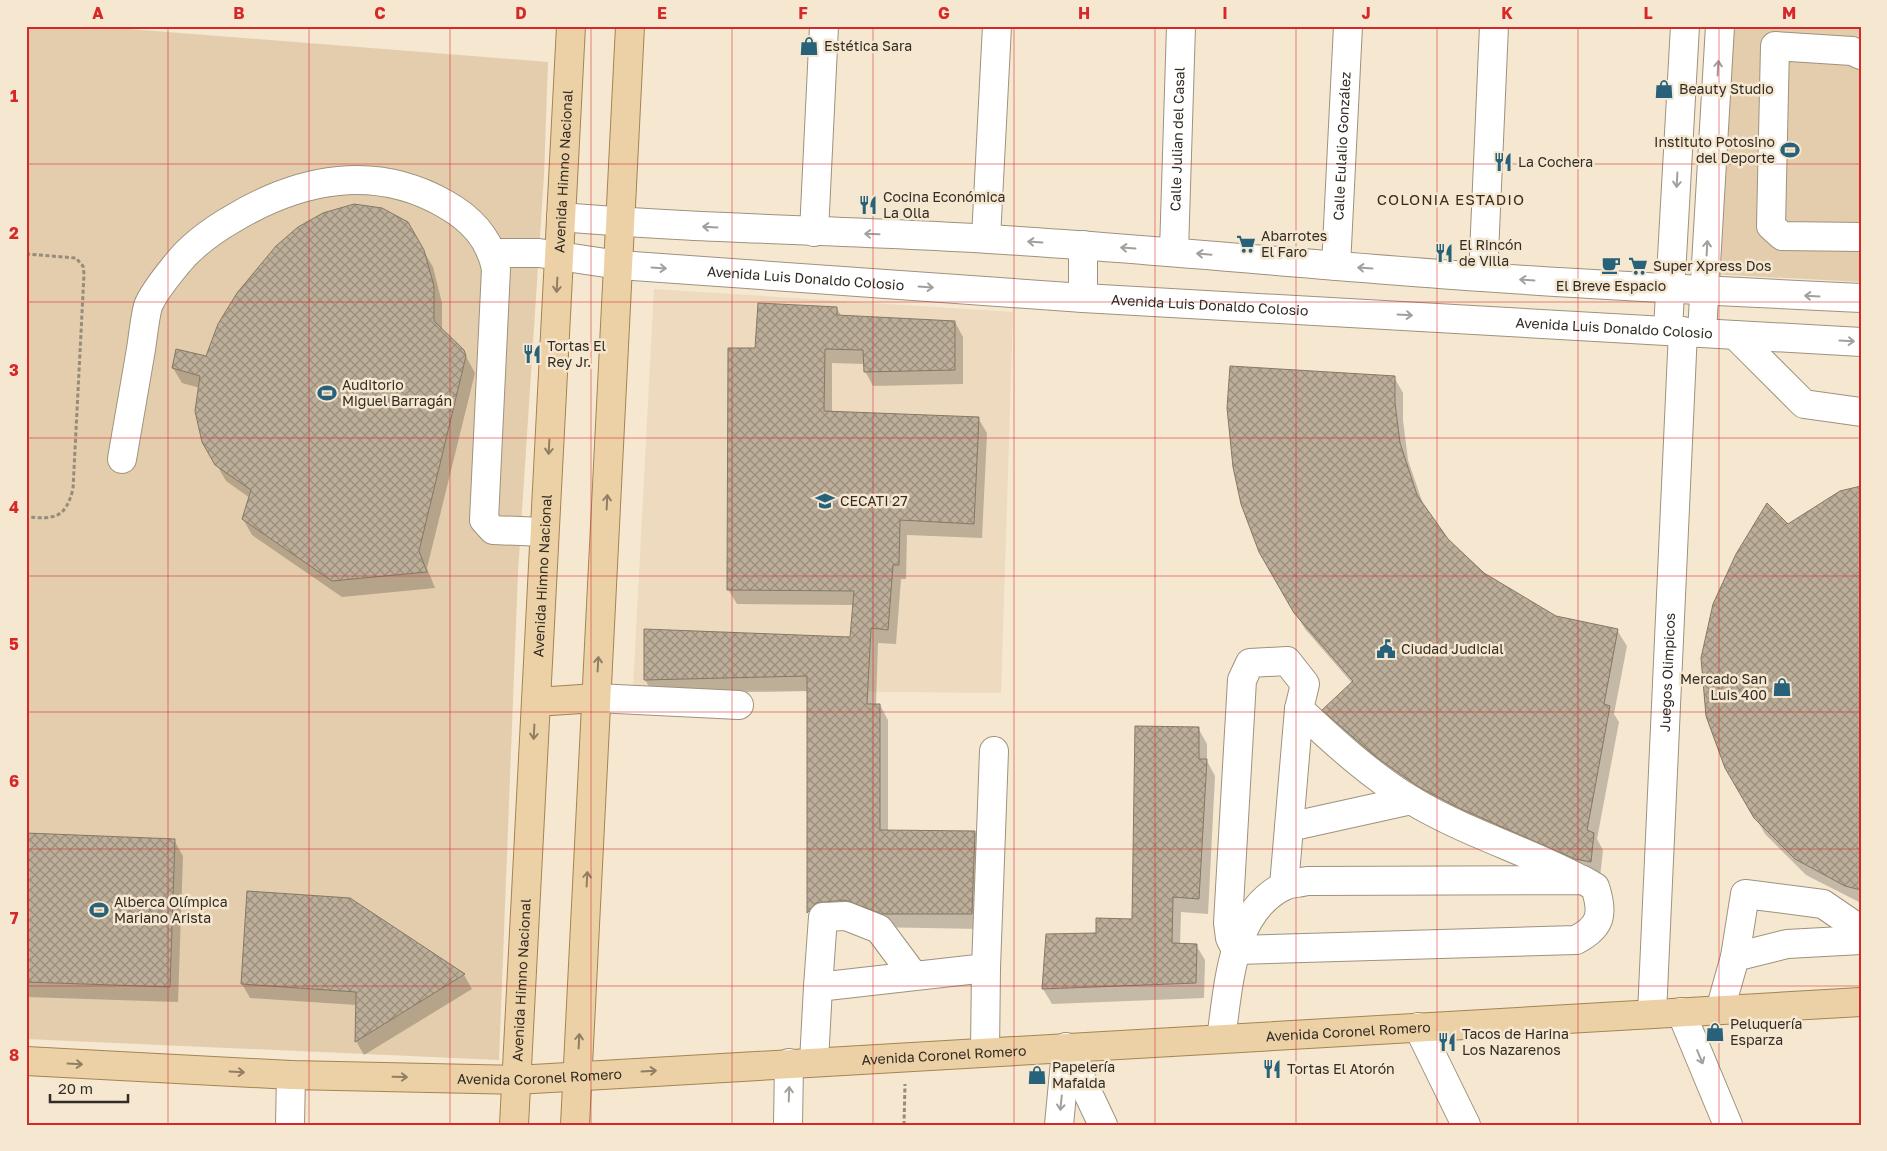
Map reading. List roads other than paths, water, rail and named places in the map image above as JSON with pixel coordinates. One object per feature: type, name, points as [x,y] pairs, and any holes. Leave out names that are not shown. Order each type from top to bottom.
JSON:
[{"type":"main road","name":"Avenida Himno Nacional","points":[[514,1125],[571,26]]},
{"type":"main road","points":[[575,1125],[630,26]]},
{"type":"main road","points":[[536,702],[596,698]]},
{"type":"main road","name":"Avenida Coronel Romero","points":[[26,1061],[291,1075],[516,1080],[1861,1002]]},
{"type":"street","points":[[814,232],[824,26]]},
{"type":"street","points":[[986,238],[997,26]]},
{"type":"street","name":"Calle Julian del Casal","points":[[1174,251],[1181,26]]},
{"type":"street","name":"Calle Eulalio González","points":[[1336,266],[1348,26]]},
{"type":"street","points":[[1483,277],[1494,26]]},
{"type":"street","points":[[1685,26],[1671,289],[1685,331]]},
{"type":"street","points":[[1685,331],[1705,291],[1720,26]]},
{"type":"street","points":[[1861,55],[1852,51],[1775,46],[1771,226],[1782,236],[1861,237]]},
{"type":"street","points":[[122,459],[149,305],[177,264],[213,230],[258,204],[309,184],[356,179],[389,182],[428,194],[464,214],[486,239],[493,253],[496,269],[484,520],[492,530],[544,532]]},
{"type":"street","points":[[561,217],[814,232],[986,238],[1174,251],[1483,277],[1705,291],[1861,298]]},
{"type":"street","points":[[1083,245],[1083,298]]},
{"type":"street","name":"Avenida Luis Donaldo Colosio","points":[[493,253],[559,255],[619,265],[1083,298],[1861,342]]},
{"type":"street","name":"Juegos Olimpicos","points":[[1652,1014],[1685,331]]},
{"type":"street","points":[[1735,335],[1804,404],[1861,412]]},
{"type":"street","points":[[1236,950],[1230,938],[1228,923],[1242,680],[1250,663],[1287,661],[1305,684],[1299,709],[1284,886]]},
{"type":"street","points":[[596,698],[739,705]]},
{"type":"street","points":[[1236,950],[1576,940],[1592,932],[1599,918],[1600,901],[1595,887],[1550,862],[1466,828],[1411,800],[1346,753],[1299,709]]},
{"type":"street","points":[[985,1052],[986,968],[994,751]]},
{"type":"street","points":[[1289,827],[1411,800]]},
{"type":"street","points":[[1221,1038],[1236,950],[1243,931],[1259,906],[1284,886],[1307,881],[1583,880]]},
{"type":"street","points":[[1720,1010],[1735,957],[1745,894],[1823,904],[1861,930]]},
{"type":"street","points":[[788,1125],[818,987],[822,917],[846,916],[879,929],[914,976]]},
{"type":"street","points":[[1735,957],[1788,944],[1861,940]]},
{"type":"street","points":[[818,987],[986,968]]},
{"type":"street","points":[[1681,1012],[1728,1125]]},
{"type":"street","points":[[1418,1027],[1466,1125]]},
{"type":"street","points":[[1059,1125],[1066,1047]]},
{"type":"street","points":[[1066,1047],[1103,1125]]},
{"type":"street","points":[[290,1125],[291,1075]]},
{"type":"place","name":"Estética Sara","points":[[809,46]]},
{"type":"place","name":"Beauty Studio","points":[[1664,89]]},
{"type":"place","name":"Instituto Potosino del Deporte","points":[[1790,150]]},
{"type":"place","name":"La Cochera","points":[[1503,162]]},
{"type":"place","name":"Cocina Económica La Olla","points":[[868,205]]},
{"type":"place","name":"Abarrotes El Faro","points":[[1246,244]]},
{"type":"place","name":"El Rincón de Villa","points":[[1444,253]]},
{"type":"place","name":"El Breve Espacio","points":[[1611,265]]},
{"type":"place","name":"Super Xpress Dos","points":[[1638,266]]},
{"type":"place","name":"Tortas El Rey Jr.","points":[[532,354]]},
{"type":"place","name":"Auditorio Miguel Barragán","points":[[327,393]]},
{"type":"place","name":"CECATI 27","points":[[825,501]]},
{"type":"place","name":"Ciudad Judicial","points":[[1386,649]]},
{"type":"place","name":"Mercado San Luis 400","points":[[1782,687]]},
{"type":"place","name":"Alberca Olímpica Mariano Arista","points":[[99,910]]},
{"type":"place","name":"Peluquería Esparza","points":[[1715,1032]]},
{"type":"place","name":"Tacos de Harina Los Nazarenos","points":[[1447,1042]]},
{"type":"place","name":"Tortas El Atorón","points":[[1272,1069]]},
{"type":"place","name":"Papelería Mafalda","points":[[1037,1075]]},
{"type":"district","name":"COLONIA ESTADIO","points":[[1451,200]]}]
